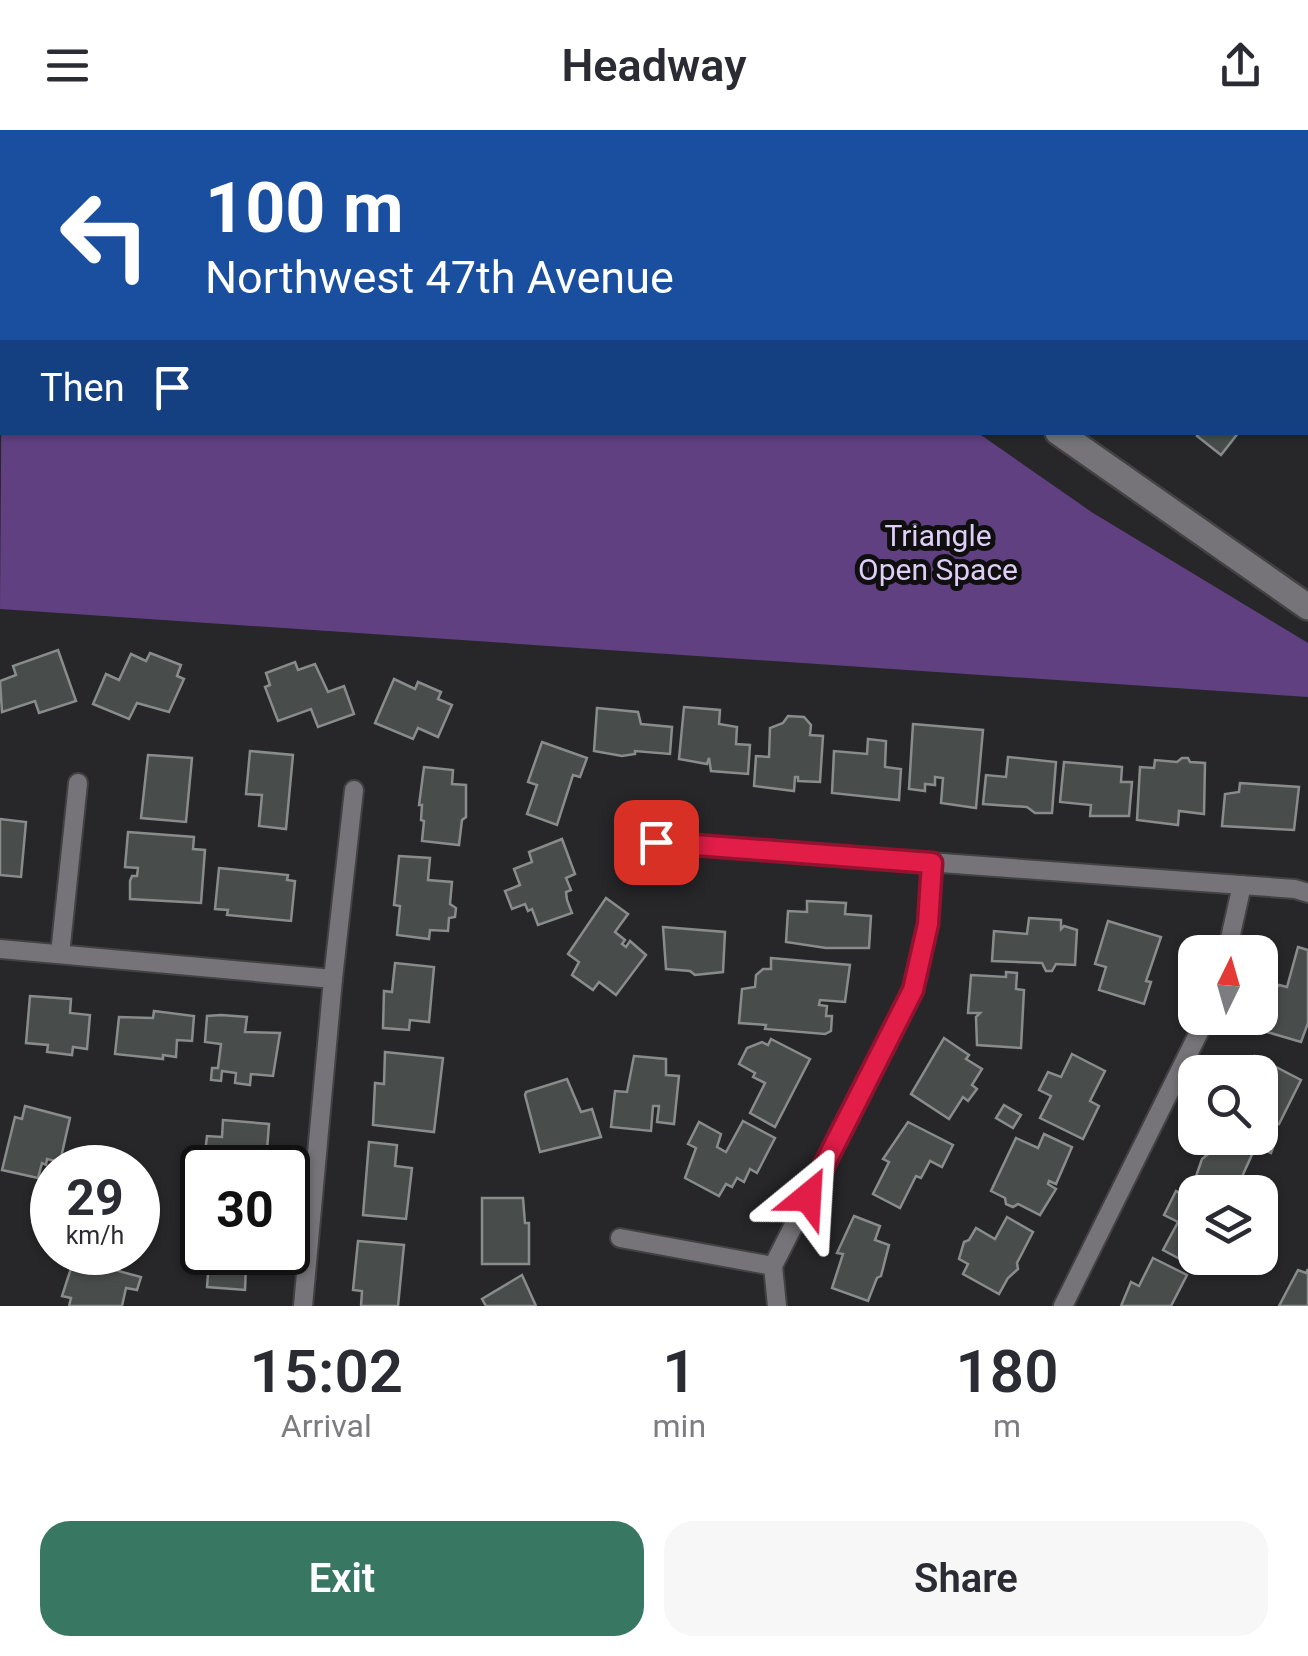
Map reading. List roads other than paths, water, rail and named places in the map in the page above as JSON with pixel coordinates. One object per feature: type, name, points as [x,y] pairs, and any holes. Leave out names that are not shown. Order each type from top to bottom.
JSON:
[{"type":"main road","points":[[1062,435],[1308,607]]},
{"type":"street","points":[[60,954],[78,783]]},
{"type":"street","points":[[303,1306],[354,790]]},
{"type":"street","points":[[656,842],[1295,888],[1308,893]]},
{"type":"street","points":[[777,1306],[773,1266],[913,990],[928,924],[932,863]]},
{"type":"street","points":[[1231,935],[1242,886]]},
{"type":"street","points":[[0,949],[333,979]]},
{"type":"street","points":[[1063,1306],[1198,1035]]},
{"type":"street","points":[[620,1238],[773,1266]]},
{"type":"park label","name":"Triangle Open Space","points":[[938,553]]}]
